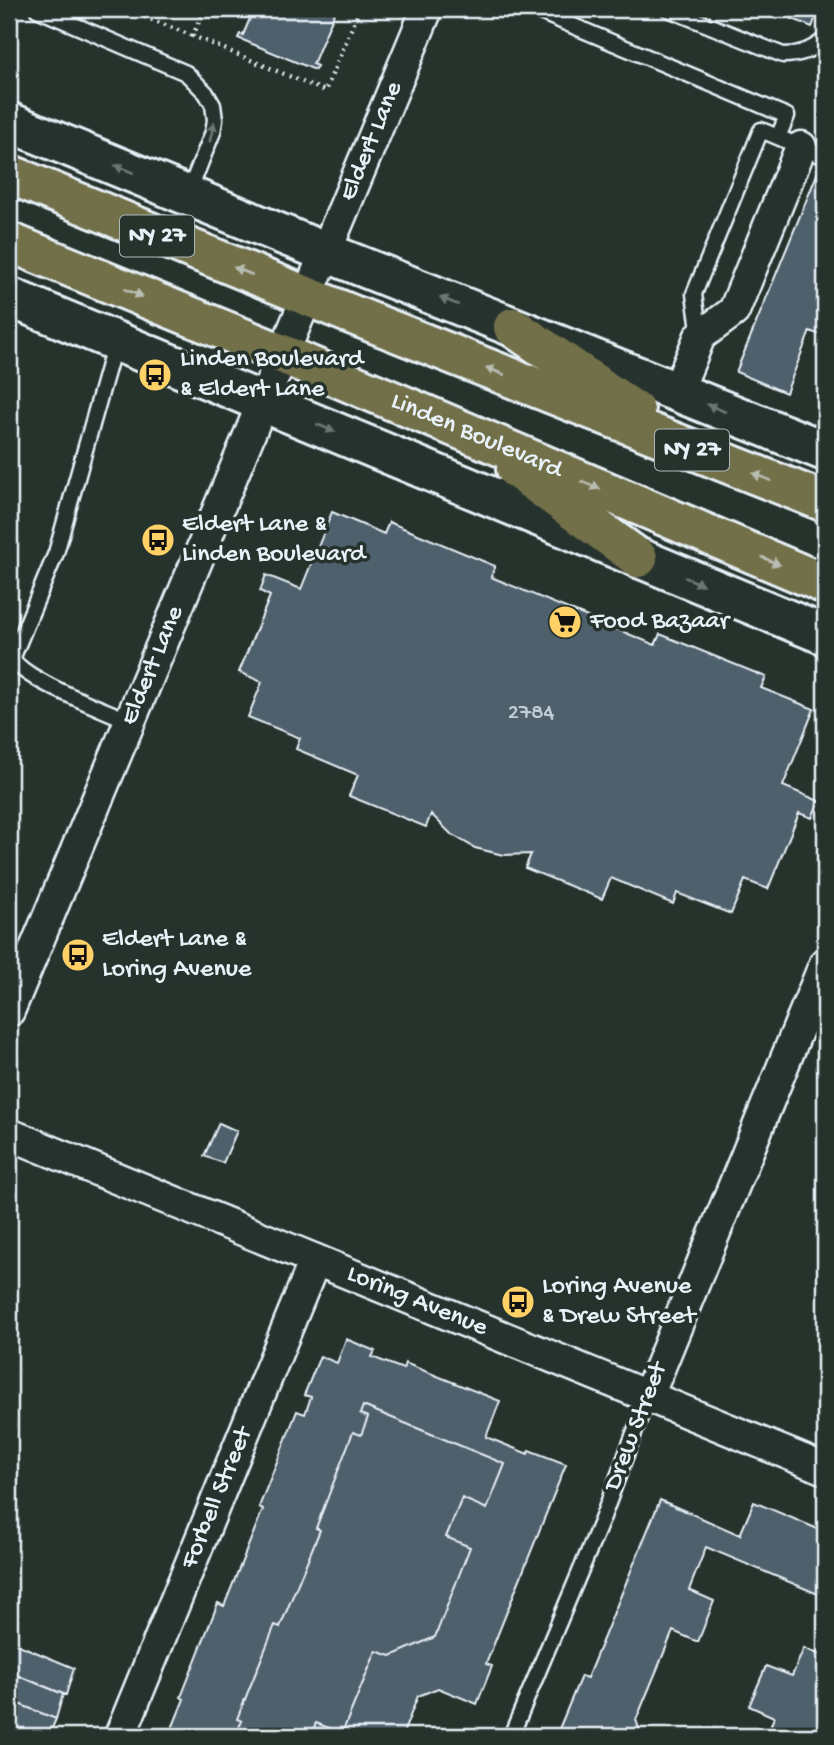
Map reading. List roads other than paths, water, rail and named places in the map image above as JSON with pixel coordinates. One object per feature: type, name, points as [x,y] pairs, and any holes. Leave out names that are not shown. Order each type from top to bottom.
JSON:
[{"type":"highway","name":"NY 27","points":[[9,174],[306,297],[825,502]]},
{"type":"highway","name":"Linden Boulevard","points":[[9,242],[282,354],[825,584]]},
{"type":"highway","points":[[513,327],[691,449]]},
{"type":"highway","points":[[460,429],[638,558]]},
{"type":"street","name":"Eldert Lane","points":[[9,1011],[427,9]]},
{"type":"street","points":[[9,121],[325,252],[825,451]]},
{"type":"street","points":[[677,393],[700,336],[734,311],[801,147]]},
{"type":"street","name":"Linden Boulevard","points":[[9,297],[825,635]]},
{"type":"street","name":"Drew Street","points":[[648,1396],[825,962]]},
{"type":"street","name":"Loring Avenue","points":[[9,1134],[825,1469]]},
{"type":"street","name":"Forbell Street","points":[[120,1736],[315,1259]]},
{"type":"lane","points":[[37,9],[186,73],[206,93],[213,105],[213,132],[187,195]]},
{"type":"lane","points":[[533,9],[787,116],[801,147]]},
{"type":"lane","points":[[668,9],[783,55],[809,51],[825,39]]},
{"type":"lane","points":[[700,336],[694,294],[761,130],[801,147]]},
{"type":"lane","points":[[116,341],[56,553],[12,659],[33,678],[129,721]]},
{"type":"lane","name":"Drew Street","points":[[511,1736],[601,1522],[648,1396]]},
{"type":"place","name":"Linden Boulevard & Eldert Lane","points":[[155,375]]},
{"type":"place","name":"Eldert Lane & Linden Boulevard","points":[[158,540]]},
{"type":"place","name":"Food Bazaar","points":[[565,622]]},
{"type":"place","name":"Eldert Lane & Loring Avenue","points":[[78,955]]},
{"type":"place","name":"Loring Avenue & Drew Street","points":[[518,1302]]}]
